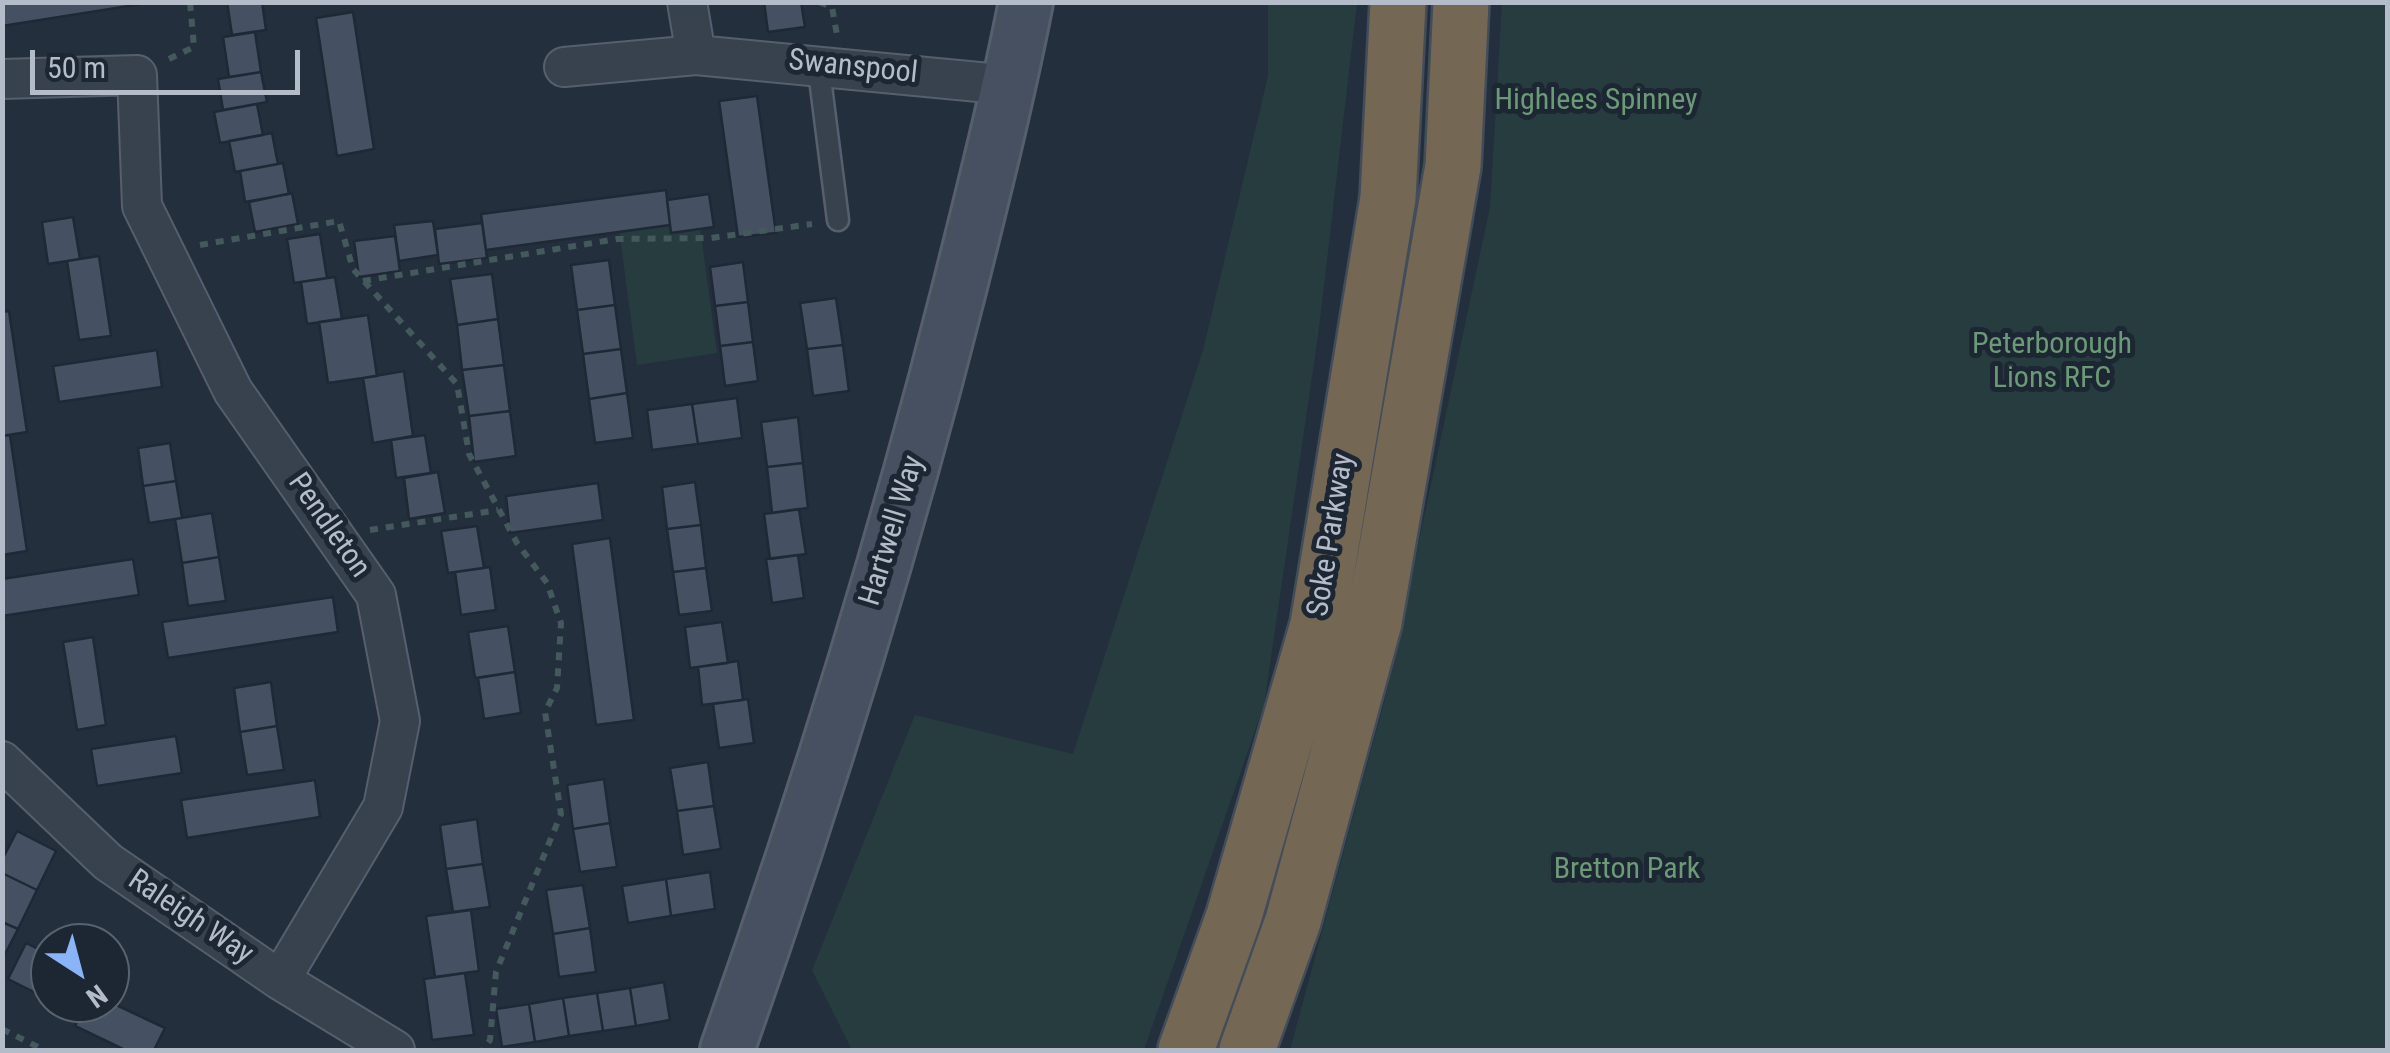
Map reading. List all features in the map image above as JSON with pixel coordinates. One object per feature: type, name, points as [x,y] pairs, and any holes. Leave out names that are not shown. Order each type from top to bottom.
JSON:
[{"type":"highway","name":"Soke Parkway","points":[[1186,1050],[1234,916],[1318,625],[1388,198],[1398,2]]},
{"type":"highway","name":"Soke Parkway","points":[[1246,1050],[1293,921],[1374,622],[1453,166],[1462,2]]},
{"type":"street","points":[[687,2],[696,55]]},
{"type":"street","name":"Hartwell Way","points":[[726,1050],[804,825],[922,434],[1010,85],[1026,2]]},
{"type":"street","name":"Swanspool","points":[[564,67],[696,55],[818,63],[1010,85]]},
{"type":"street","points":[[2,79],[137,76]]},
{"type":"street","name":"Pendleton","points":[[137,76],[142,206],[233,391],[376,594],[400,722],[383,807],[280,980]]},
{"type":"street","name":"Raleigh Way","points":[[2,762],[108,862],[280,980],[395,1050]]},
{"type":"lane","points":[[818,63],[838,220]]},
{"type":"path","points":[[137,76],[194,47],[190,2]]},
{"type":"path","points":[[363,281],[617,240],[711,238],[838,220]]},
{"type":"path","points":[[164,251],[339,221],[353,269],[457,384],[469,454],[498,510],[546,583],[561,623],[557,688],[545,712],[561,814],[496,972],[490,1040],[483,1050]]},
{"type":"path","points":[[334,535],[498,510]]},
{"type":"path","points":[[2,1030],[44,1050]]},
{"type":"green space","points":[[1268,3],[1357,3],[1319,329],[1264,705],[1144,1050],[852,1050],[812,970],[915,715],[1073,754],[1203,350],[1268,76]]},
{"type":"green space","points":[[1502,3],[2387,3],[2387,1050],[1290,1050],[1387,691],[1490,207]]},
{"type":"green space","points":[[699,219],[717,353],[637,365],[619,229]]},
{"type":"building","points":[[2,2],[154,2],[2,26]]},
{"type":"building","points":[[227,2],[262,2],[266,30],[232,35]]},
{"type":"building","points":[[764,2],[801,2],[805,27],[768,32]]},
{"type":"building","points":[[353,12],[374,149],[337,156],[316,18]]},
{"type":"building","points":[[255,32],[261,72],[229,77],[223,37]]},
{"type":"building","points":[[261,72],[267,102],[223,110],[218,79]]},
{"type":"building","points":[[757,96],[776,233],[738,237],[719,101]]},
{"type":"building","points":[[257,104],[263,135],[220,143],[214,112]]},
{"type":"building","points":[[272,133],[278,164],[235,172],[229,141]]},
{"type":"building","points":[[283,163],[289,194],[245,202],[240,171]]},
{"type":"building","points":[[666,190],[670,225],[486,250],[481,214]]},
{"type":"building","points":[[292,193],[298,224],[255,232],[249,202]]},
{"type":"building","points":[[709,194],[714,227],[671,233],[667,200]]},
{"type":"building","points":[[73,217],[80,259],[48,264],[42,222]]},
{"type":"building","points":[[433,221],[438,255],[399,261],[394,225]]},
{"type":"building","points":[[482,223],[487,258],[439,264],[435,229]]},
{"type":"building","points":[[320,234],[327,278],[294,283],[287,239]]},
{"type":"building","points":[[395,236],[400,271],[359,277],[354,241]]},
{"type":"building","points":[[99,256],[111,336],[79,340],[67,261]]},
{"type":"building","points":[[609,260],[615,305],[577,310],[571,265]]},
{"type":"building","points":[[743,262],[748,302],[715,306],[710,267]]},
{"type":"building","points":[[492,274],[498,319],[457,325],[450,279]]},
{"type":"building","points":[[335,277],[342,319],[307,324],[301,282]]},
{"type":"building","points":[[836,298],[843,345],[807,349],[800,303]]},
{"type":"building","points":[[748,302],[753,342],[720,346],[715,306]]},
{"type":"building","points":[[615,305],[621,349],[583,354],[577,310]]},
{"type":"building","points":[[9,311],[27,432],[2,436],[2,312]]},
{"type":"building","points":[[368,315],[377,376],[328,383],[319,322]]},
{"type":"building","points":[[498,319],[504,365],[462,370],[457,325]]},
{"type":"building","points":[[753,342],[758,381],[725,386],[720,346]]},
{"type":"building","points":[[843,345],[849,391],[813,396],[807,349]]},
{"type":"building","points":[[621,349],[627,393],[589,399],[583,354]]},
{"type":"building","points":[[157,350],[162,387],[59,402],[53,366]]},
{"type":"building","points":[[504,365],[510,411],[469,416],[462,370]]},
{"type":"building","points":[[404,371],[413,436],[373,443],[363,378]]},
{"type":"building","points":[[627,393],[633,438],[595,443],[589,399]]},
{"type":"building","points":[[737,398],[742,438],[698,444],[692,404]]},
{"type":"building","points":[[692,404],[698,444],[652,450],[647,410]]},
{"type":"building","points":[[510,411],[516,456],[474,462],[469,416]]},
{"type":"building","points":[[798,417],[803,463],[767,467],[761,422]]},
{"type":"building","points":[[10,435],[27,551],[2,555],[2,436]]},
{"type":"building","points":[[425,435],[431,473],[396,478],[391,440]]},
{"type":"building","points":[[170,443],[176,481],[143,486],[138,448]]},
{"type":"building","points":[[803,463],[808,508],[772,513],[767,467]]},
{"type":"building","points":[[438,472],[445,513],[409,519],[404,478]]},
{"type":"building","points":[[176,481],[182,518],[149,523],[143,486]]},
{"type":"building","points":[[695,482],[701,525],[667,529],[662,487]]},
{"type":"building","points":[[598,483],[603,520],[510,533],[506,496]]},
{"type":"building","points":[[799,509],[806,554],[770,559],[764,514]]},
{"type":"building","points":[[212,513],[219,557],[182,563],[175,519]]},
{"type":"building","points":[[701,525],[706,568],[673,572],[667,529]]},
{"type":"building","points":[[477,526],[484,568],[448,573],[441,531]]},
{"type":"building","points":[[610,538],[634,720],[596,725],[572,544]]},
{"type":"building","points":[[798,555],[804,598],[772,603],[766,559]]},
{"type":"building","points":[[219,557],[226,601],[188,606],[182,563]]},
{"type":"building","points":[[133,559],[139,595],[2,616],[2,579]]},
{"type":"building","points":[[490,567],[496,610],[461,615],[455,572]]},
{"type":"building","points":[[706,568],[712,611],[679,615],[673,572]]},
{"type":"building","points":[[333,597],[338,632],[168,658],[162,622]]},
{"type":"building","points":[[722,622],[728,663],[690,668],[685,627]]},
{"type":"building","points":[[508,626],[515,672],[475,678],[468,632]]},
{"type":"building","points":[[93,637],[106,725],[77,730],[63,642]]},
{"type":"building","points":[[738,661],[743,700],[702,705],[698,667]]},
{"type":"building","points":[[515,672],[521,713],[484,719],[478,678]]},
{"type":"building","points":[[271,682],[277,726],[240,732],[234,688]]},
{"type":"building","points":[[748,699],[754,743],[719,748],[713,704]]},
{"type":"building","points":[[277,726],[284,770],[247,775],[240,732]]},
{"type":"building","points":[[176,736],[182,773],[97,786],[91,749]]},
{"type":"building","points":[[708,762],[714,806],[677,811],[670,768]]},
{"type":"building","points":[[604,779],[610,823],[573,829],[567,785]]},
{"type":"building","points":[[315,780],[320,817],[187,838],[181,800]]},
{"type":"building","points":[[714,806],[721,849],[683,855],[677,811]]},
{"type":"building","points":[[477,819],[483,864],[446,869],[440,825]]},
{"type":"building","points":[[610,823],[617,867],[580,872],[573,829]]},
{"type":"building","points":[[17,831],[56,851],[37,890],[2,873],[2,860]]},
{"type":"building","points":[[483,864],[490,907],[453,912],[446,869]]},
{"type":"building","points":[[710,872],[715,909],[671,916],[666,879]]},
{"type":"building","points":[[2,873],[37,890],[18,929],[2,922]]},
{"type":"building","points":[[666,879],[671,916],[628,923],[622,886]]},
{"type":"building","points":[[583,885],[590,928],[553,934],[546,890]]},
{"type":"building","points":[[471,910],[479,971],[435,977],[426,916]]},
{"type":"building","points":[[2,922],[18,929],[2,960]]},
{"type":"building","points":[[590,928],[596,972],[559,977],[553,934]]},
{"type":"building","points":[[26,943],[30,945],[30,990],[8,979]]},
{"type":"building","points":[[465,973],[474,1035],[432,1040],[424,979]]},
{"type":"building","points":[[664,982],[670,1020],[636,1026],[630,988]]},
{"type":"building","points":[[630,988],[636,1026],[603,1031],[597,993]]},
{"type":"building","points":[[597,993],[603,1031],[569,1036],[563,998]]},
{"type":"building","points":[[563,998],[569,1036],[535,1042],[529,1004]]},
{"type":"building","points":[[529,1004],[535,1042],[502,1047],[496,1009]]},
{"type":"building","points":[[130,1011],[165,1028],[154,1050],[125,1050],[75,1026],[130,1023]]},
{"type":"park label","name":"Highlees Spinney","points":[[1596,101]]},
{"type":"park label","name":"Peterborough Lions RFC","points":[[2052,362]]},
{"type":"park label","name":"Bretton Park","points":[[1627,870]]}]
